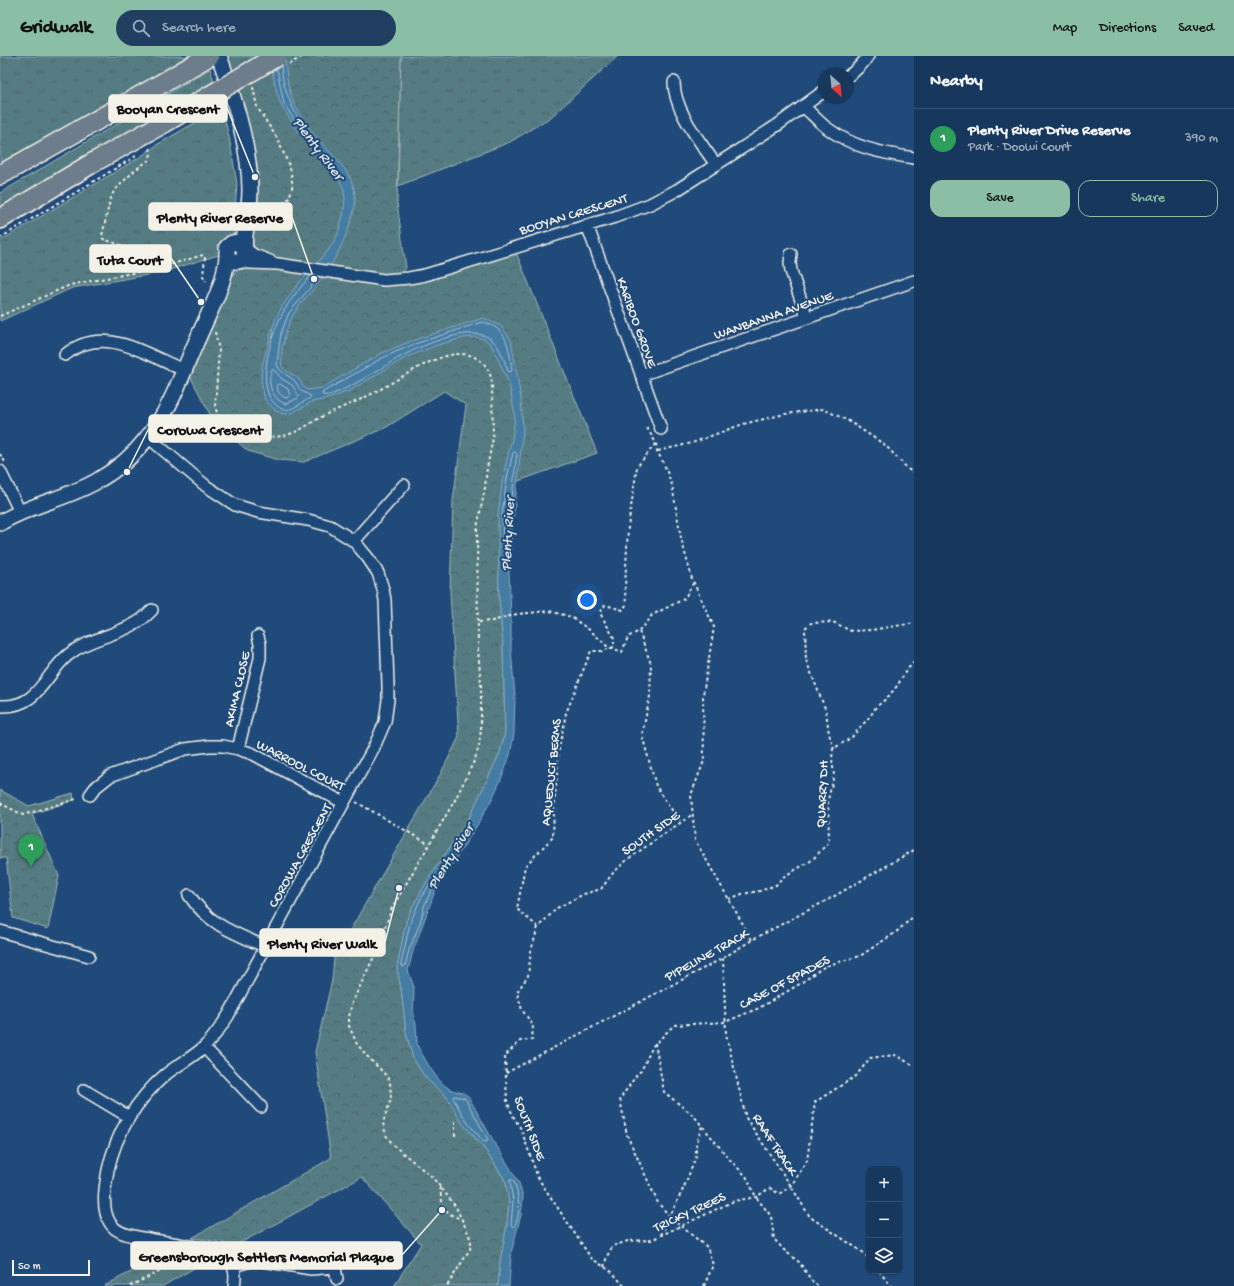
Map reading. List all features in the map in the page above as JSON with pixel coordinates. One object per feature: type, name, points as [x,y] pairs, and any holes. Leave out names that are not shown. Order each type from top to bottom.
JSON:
[{"type":"highway","points":[[0,175],[209,56]]},
{"type":"highway","points":[[0,219],[94,162],[164,123],[277,56]]},
{"type":"street","points":[[209,56],[228,118],[238,164],[240,183],[239,227],[237,234],[238,253]]},
{"type":"street","points":[[0,523],[20,512],[76,491],[96,481],[127,459],[148,437],[163,414],[184,370],[217,293],[238,253],[250,196],[248,163],[236,110],[218,56]]},
{"type":"street","points":[[850,68],[860,56]]},
{"type":"street","points":[[854,71],[861,66],[868,56]]},
{"type":"street","points":[[674,82],[674,92],[678,104],[716,165]]},
{"type":"street","name":"BOOYAN CRESCENT","points":[[238,253],[254,255],[278,264],[384,280],[397,280],[425,274],[587,225],[650,204],[677,190],[716,165],[807,105],[818,96]]},
{"type":"street","points":[[807,105],[826,128],[857,145],[887,154],[914,158]]},
{"type":"street","name":"KARIBOO GROVE","points":[[587,225],[661,429]]},
{"type":"street","points":[[791,254],[791,271],[807,318]]},
{"type":"street","name":"WANBANNA AVENUE","points":[[641,375],[914,281]]},
{"type":"street","points":[[65,355],[75,347],[84,343],[93,341],[110,341],[123,344],[184,370]]},
{"type":"street","name":"COROWA CRESCENT","points":[[148,437],[206,486],[236,505],[258,512],[319,522],[330,526],[354,541],[374,566],[384,589],[388,700],[385,722],[349,802],[266,946],[228,1016],[212,1039],[204,1047],[166,1075],[153,1086],[144,1097],[129,1117],[116,1144],[108,1168],[105,1210],[109,1222],[116,1230],[126,1234],[215,1252],[224,1255],[233,1266]]},
{"type":"street","points":[[0,471],[20,512]]},
{"type":"street","points":[[354,541],[404,485]]},
{"type":"street","points":[[0,706],[13,706],[29,699],[42,687],[61,661],[77,648],[137,622],[152,610]]},
{"type":"street","name":"AKIMA CLOSE","points":[[238,749],[260,658],[260,644],[258,636]]},
{"type":"street","name":"WARROOL COURT","points":[[90,795],[96,787],[110,776],[184,749],[223,746],[238,749],[264,759],[349,802]]},
{"type":"street","points":[[189,895],[200,910],[214,922],[226,929],[266,946]]},
{"type":"street","points":[[0,931],[89,956]]},
{"type":"street","points":[[204,1047],[261,1107]]},
{"type":"street","points":[[84,1090],[129,1117]]},
{"type":"street","points":[[234,1286],[235,1277],[233,1266],[251,1261],[263,1261],[310,1268],[334,1262],[337,1278]]},
{"type":"path","points":[[252,85],[257,107],[277,138],[290,168],[292,179],[292,189],[289,198],[257,230]]},
{"type":"path","points":[[145,151],[155,144]]},
{"type":"path","points":[[150,148],[151,154],[148,160],[116,187],[112,195],[102,236],[104,239],[118,244],[141,256],[171,264]]},
{"type":"path","points":[[0,238],[141,154]]},
{"type":"path","points":[[0,316],[70,286],[171,264],[204,255],[204,276],[206,281]]},
{"type":"path","points":[[657,451],[692,443],[743,424],[785,414],[823,409],[847,420],[885,445],[909,470],[914,472]]},
{"type":"path","points":[[647,428],[656,443],[657,451],[672,485],[681,538],[694,582],[714,627],[703,695],[704,762],[691,795],[695,840],[752,940]]},
{"type":"path","points":[[611,648],[614,647],[614,638],[600,613],[605,605],[623,610],[626,605],[625,588],[628,526],[637,467],[656,443]]},
{"type":"path","points":[[479,622],[492,621],[517,614],[550,611],[572,617],[591,631],[608,647],[622,652],[628,637],[639,631],[652,615],[684,599],[694,582]]},
{"type":"path","points":[[834,749],[826,711],[806,660],[805,628],[811,623],[833,622],[851,631],[872,630],[914,622]]},
{"type":"path","points":[[639,631],[651,664],[650,696],[642,735],[656,786],[681,822]]},
{"type":"path","name":"AQUEDUCT BERMS","points":[[538,927],[517,909],[525,866],[553,837],[559,749],[566,713],[579,678],[591,651],[602,651],[611,648]]},
{"type":"path","name":"QUARRY DH","points":[[728,900],[742,894],[760,891],[776,885],[783,876],[812,860],[829,842],[828,800],[834,775],[832,759],[834,749],[852,737],[871,715],[876,706],[887,698],[897,686],[906,671],[914,662]]},
{"type":"path","points":[[0,803],[23,815],[76,798]]},
{"type":"path","points":[[349,802],[429,844]]},
{"type":"path","name":"SOUTH SIDE","points":[[624,1286],[612,1272],[591,1258],[538,1178],[521,1130],[507,1101],[505,1056],[520,1041],[532,1040],[533,1025],[522,1010],[516,992],[528,976],[531,951],[538,927],[557,908],[584,894],[601,889],[613,873],[628,859],[693,814]]},
{"type":"path","name":"PIPELINE TRACK","points":[[506,1073],[723,958],[752,940],[833,897],[914,850]]},
{"type":"path","name":"CASE OF SPADES","points":[[704,1286],[713,1265],[707,1247],[681,1226],[658,1203],[627,1136],[620,1099],[641,1071],[653,1046],[674,1025],[725,1022],[759,1008],[798,985],[825,966],[860,956],[895,933],[914,916]]},
{"type":"path","name":"RAAF TRACK","points":[[723,958],[726,1034],[746,1118],[810,1217],[866,1255]]},
{"type":"path","points":[[656,1043],[664,1092],[694,1116],[731,1161],[746,1176],[756,1197],[770,1216],[774,1239],[785,1251],[799,1262],[812,1281],[818,1286]]},
{"type":"path","points":[[791,1186],[807,1161],[815,1102],[856,1076],[870,1058],[895,1055],[911,1064],[914,1064]]},
{"type":"path","points":[[455,1121],[455,1136]]},
{"type":"path","points":[[660,1236],[684,1187],[696,1156],[696,1145],[702,1126]]},
{"type":"path","points":[[440,1186],[445,1210],[462,1219]]},
{"type":"path","name":"TRICKY TREES","points":[[604,1267],[607,1256],[613,1246],[628,1241],[651,1240],[734,1201],[756,1197],[770,1188],[779,1194],[791,1186]]},
{"type":"path","points":[[130,1286],[190,1256]]},
{"type":"path","points":[[881,1274],[891,1286]]},
{"type":"green space","points":[[0,56],[196,56],[0,168]]},
{"type":"green space","points":[[223,56],[401,56],[397,203],[406,268],[397,279],[514,247],[597,453],[510,484],[499,558],[499,597],[503,645],[505,733],[500,753],[468,820],[429,878],[412,908],[406,922],[397,968],[406,1032],[413,1058],[428,1080],[447,1097],[461,1121],[487,1152],[506,1182],[509,1202],[498,1286],[394,1286],[421,1244],[362,1177],[231,1248],[221,1242],[192,1238],[331,1158],[315,1052],[332,980],[336,937],[349,932],[441,773],[459,737],[450,593],[453,501],[466,405],[444,391],[385,428],[304,462],[278,460],[248,451],[214,422],[190,376],[230,281],[235,272],[243,265],[252,213]]},
{"type":"green space","points":[[401,56],[618,56],[551,117],[510,142],[398,186]]},
{"type":"green space","points":[[210,69],[214,81],[0,210],[0,193]]},
{"type":"green space","points":[[222,107],[237,184],[234,221],[236,228],[233,234],[227,239],[222,254],[159,273],[72,288],[0,321],[0,241],[140,157],[158,144]]},
{"type":"green space","points":[[0,790],[29,806],[73,793],[74,800],[32,814],[59,876],[48,929],[13,918],[6,858],[0,858]]},
{"type":"green space","points":[[163,1255],[208,1260],[163,1286],[104,1286]]},
{"type":"water","name":"Plenty River","points":[[270,56],[285,56],[288,84],[295,105],[301,117],[312,132],[344,168],[354,189],[355,201],[351,222],[337,255],[323,277],[296,310],[289,323],[282,350],[281,362],[283,368],[298,378],[307,390],[322,388],[380,354],[411,341],[483,318],[502,327],[511,340],[521,399],[523,430],[512,530],[509,573],[511,650],[515,696],[514,734],[510,755],[492,799],[435,891],[413,951],[408,971],[414,987],[413,1015],[416,1024],[417,1044],[419,1049],[443,1084],[450,1089],[468,1096],[519,1183],[523,1197],[521,1215],[511,1253],[509,1286],[498,1286],[509,1202],[506,1182],[482,1145],[463,1124],[447,1097],[428,1080],[413,1058],[406,1032],[397,968],[406,922],[412,908],[429,878],[468,820],[500,753],[505,733],[503,645],[499,597],[498,515],[503,477],[512,439],[515,416],[509,383],[491,344],[484,339],[475,337],[463,338],[437,345],[405,358],[349,391],[327,399],[312,402],[292,413],[284,414],[276,411],[265,400],[261,381],[262,366],[275,320],[283,305],[299,283],[328,251],[337,236],[343,216],[345,198],[343,187],[331,164],[298,131],[281,105],[275,85]]},
{"type":"place","name":"Booyan Crescent","points":[[255,177]]},
{"type":"place","name":"Plenty River Reserve","points":[[314,279]]},
{"type":"place","name":"Tuta Court","points":[[201,302]]},
{"type":"place","name":"Corowa Crescent","points":[[127,472]]},
{"type":"place","name":"Plenty River Drive Reserve","points":[[31,867]]},
{"type":"place","name":"Plenty River Walk","points":[[399,888]]},
{"type":"place","name":"Greensborough Settlers Memorial Plaque","points":[[442,1210]]}]
